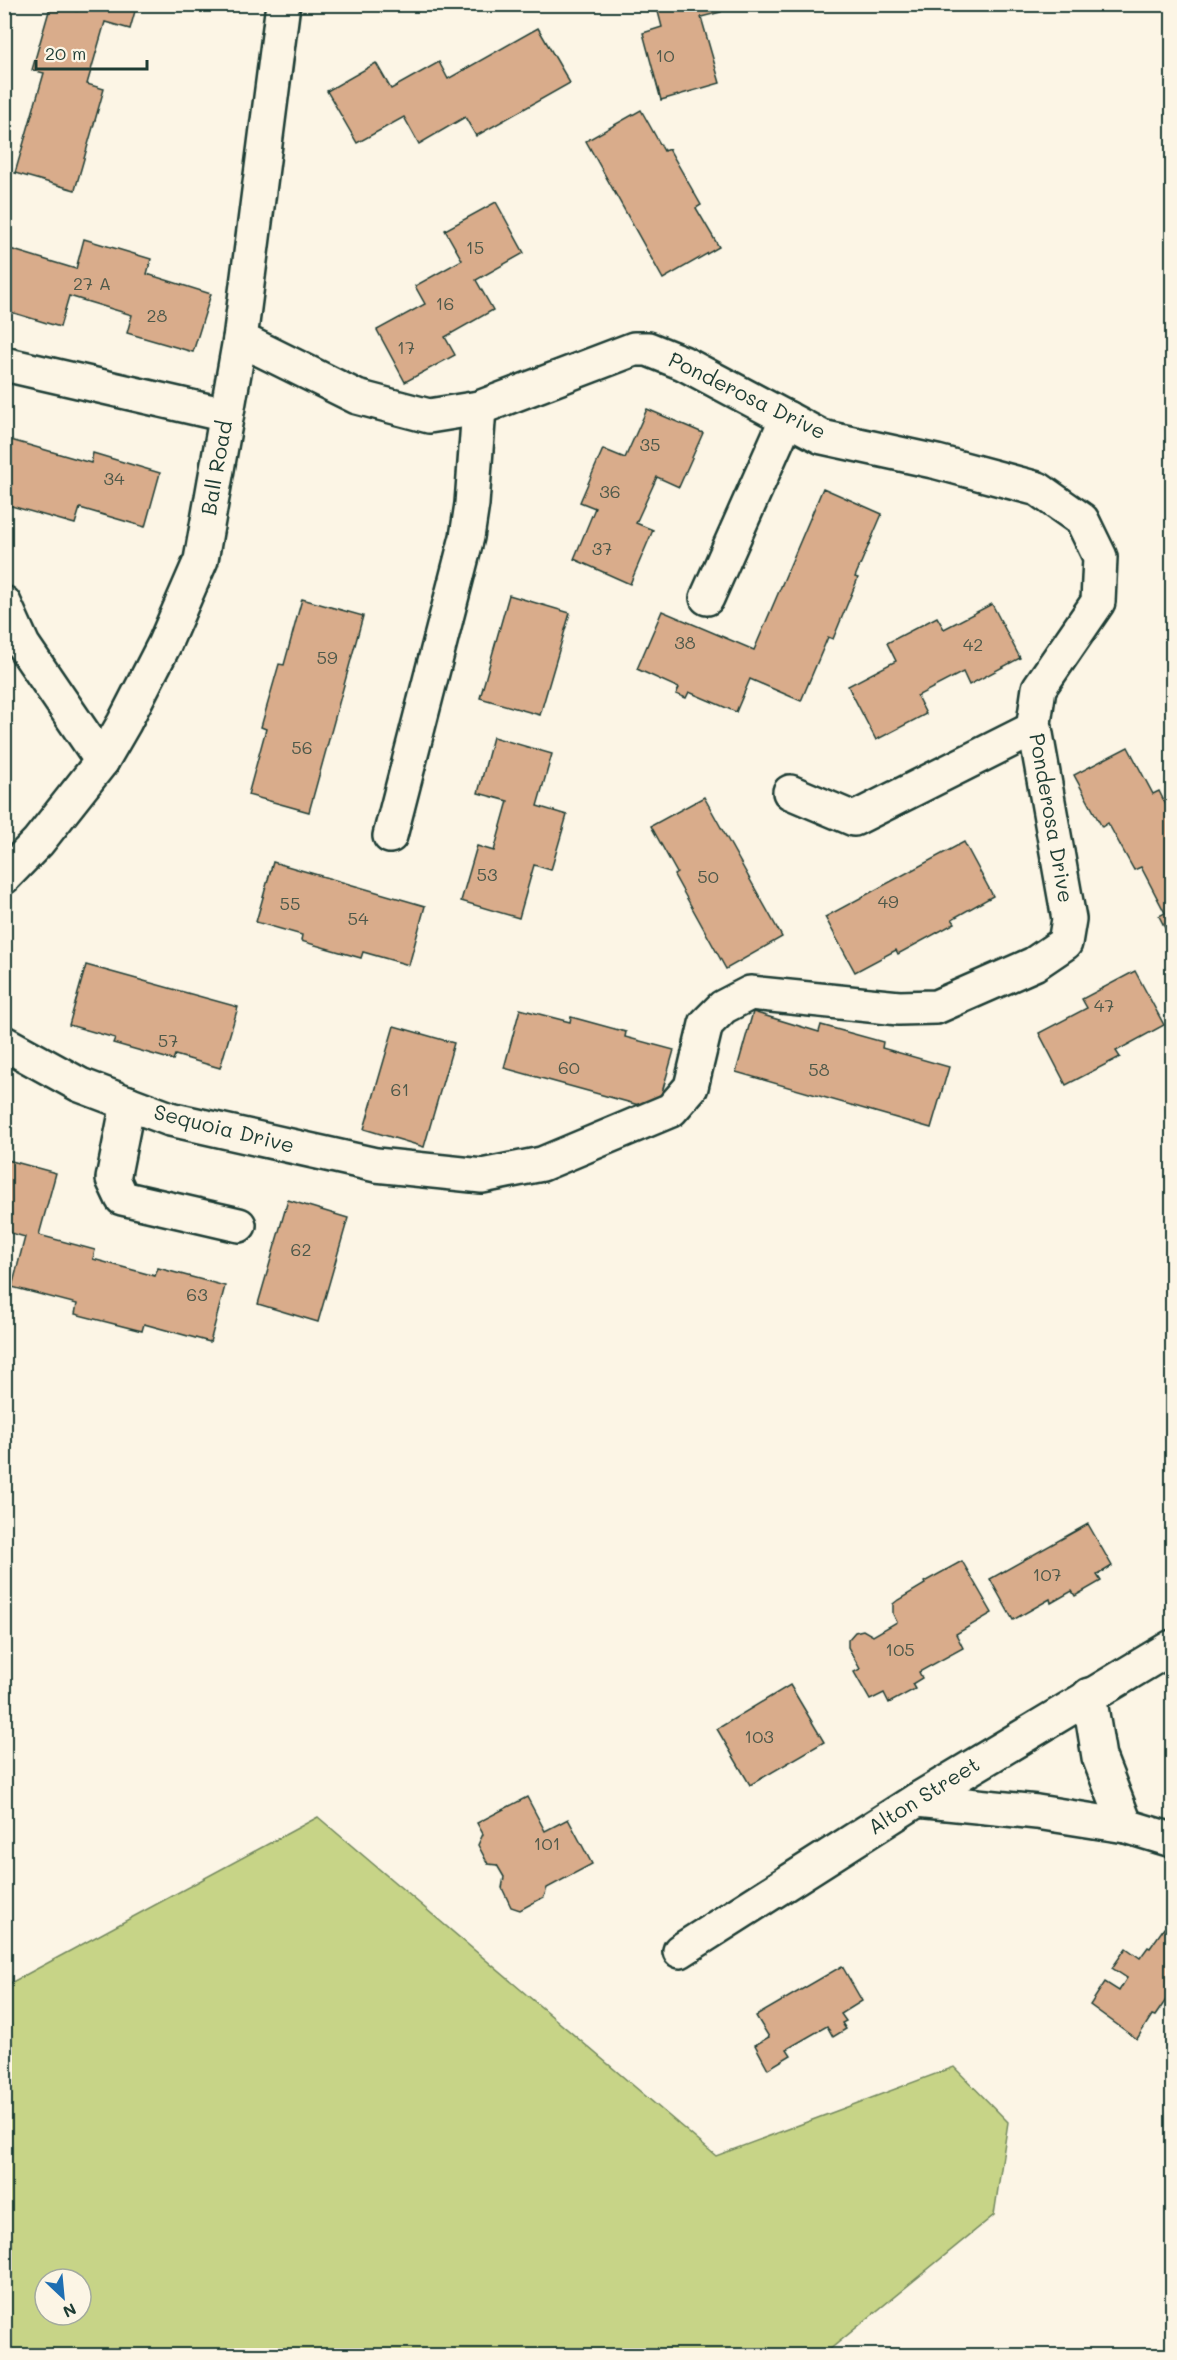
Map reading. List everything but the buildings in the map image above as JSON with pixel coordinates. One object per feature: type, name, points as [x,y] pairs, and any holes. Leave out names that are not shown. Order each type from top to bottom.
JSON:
[{"type":"street","name":"Ball Road","points":[[4,877],[38,842],[102,760],[124,723],[164,645],[201,560],[240,339],[284,4]]},
{"type":"street","name":"Ponderosa Drive","points":[[240,339],[357,397],[429,416],[479,408],[634,349],[648,349],[683,363],[822,436],[937,462],[1038,489],[1082,520],[1100,557],[1098,602],[1039,688],[1035,728],[1069,919],[1065,943],[1034,964],[936,1007],[899,1008],[750,993],[723,1007],[706,1024],[691,1087],[671,1110],[542,1164],[482,1176],[457,1174]]},
{"type":"street","points":[[4,364],[226,415]]},
{"type":"street","points":[[390,836],[467,537],[472,504],[479,408]]},
{"type":"street","points":[[707,598],[787,418]]},
{"type":"street","points":[[4,603],[23,645],[102,760]]},
{"type":"street","points":[[790,792],[854,819],[1035,728]]},
{"type":"street","name":"Sequoia Drive","points":[[4,1043],[80,1085],[170,1119],[376,1165],[457,1174]]},
{"type":"street","points":[[128,1103],[113,1179],[122,1198],[239,1225]]},
{"type":"street","name":"Alton Street","points":[[680,1951],[917,1800],[1089,1695],[1173,1647]]},
{"type":"street","points":[[1089,1695],[1099,1757],[1126,1826]]},
{"type":"street","points":[[917,1800],[1037,1812],[1126,1826],[1173,1840]]},
{"type":"green space","points":[[318,1817],[716,2156],[954,2067],[1008,2122],[994,2215],[823,2355],[5,2355],[5,1986]]}]
